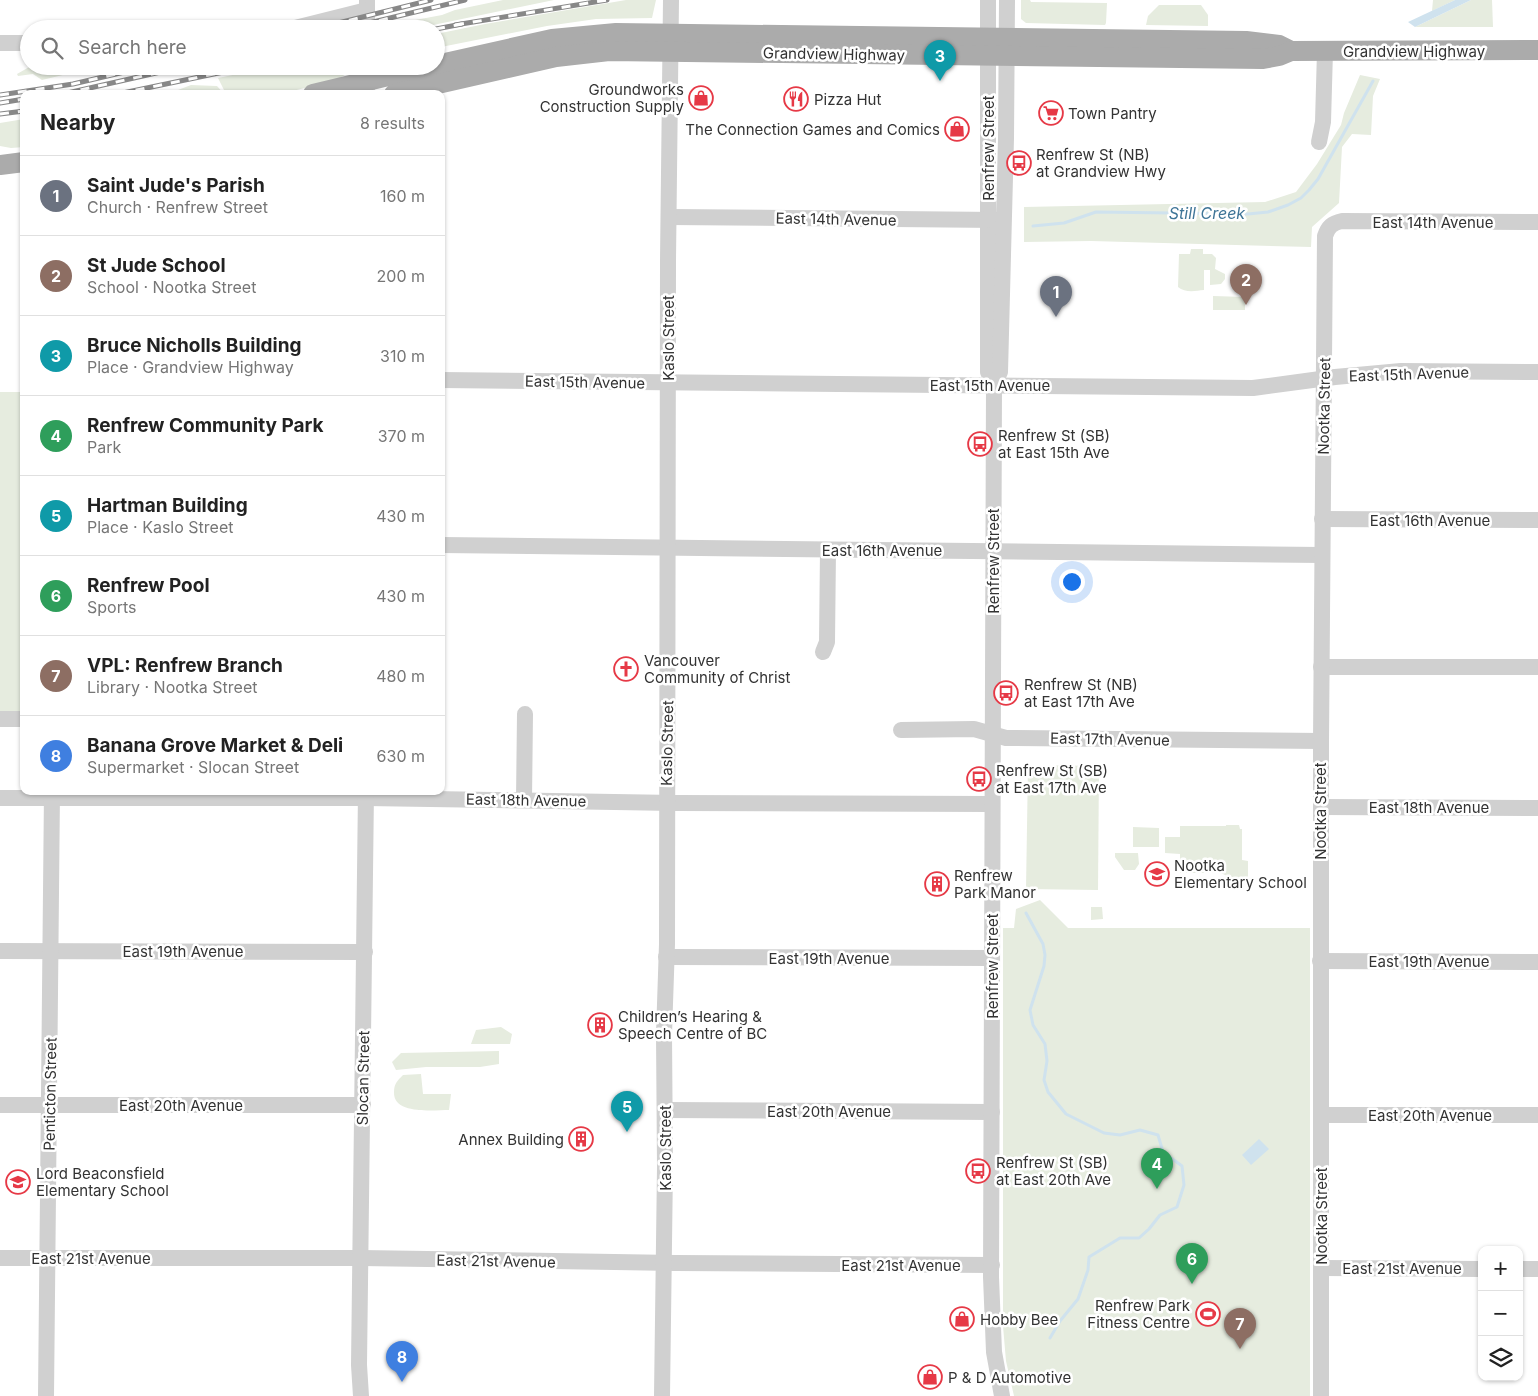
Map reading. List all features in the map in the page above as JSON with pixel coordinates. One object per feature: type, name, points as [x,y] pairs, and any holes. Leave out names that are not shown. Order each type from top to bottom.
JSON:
[{"type":"main road","name":"Grandview Highway","points":[[445,62],[552,39],[586,35],[671,43],[998,47],[1246,41],[1279,45],[1291,51],[1538,50]]},
{"type":"main road","name":"Grandview Highway","points":[[412,90],[556,57],[671,43]]},
{"type":"main road","name":"Grandview Highway","points":[[328,90],[388,75]]},
{"type":"main road","points":[[0,165],[20,162]]},
{"type":"street","name":"Kaslo Street","points":[[662,1396],[666,957],[668,217],[671,0]]},
{"type":"street","name":"Renfrew Street","points":[[988,0],[998,47]]},
{"type":"street","name":"Renfrew Street","points":[[1002,1396],[994,1352],[992,1265],[994,385],[988,372],[997,220],[998,47],[1007,0]]},
{"type":"street","points":[[320,20],[367,5],[367,20]]},
{"type":"street","points":[[0,44],[20,43]]},
{"type":"street","points":[[1319,142],[1323,122],[1325,51]]},
{"type":"street","name":"East 14th Avenue","points":[[668,217],[997,220]]},
{"type":"street","name":"East 14th Avenue","points":[[1329,226],[1337,222],[1538,222]]},
{"type":"street","name":"Nootka Street","points":[[1320,1396],[1322,1268],[1320,961],[1324,241],[1329,226]]},
{"type":"street","name":"East 15th Avenue","points":[[445,380],[1253,388],[1401,371],[1538,372]]},
{"type":"street","name":"East 16th Avenue","points":[[1322,519],[1538,520]]},
{"type":"street","name":"East 16th Avenue","points":[[445,546],[1322,555]]},
{"type":"street","points":[[823,652],[827,642],[828,550]]},
{"type":"street","points":[[1321,667],[1538,668]]},
{"type":"street","points":[[524,800],[525,714]]},
{"type":"street","points":[[0,719],[20,719]]},
{"type":"street","name":"East 17th Avenue","points":[[901,730],[971,729],[1006,738],[1321,741]]},
{"type":"street","name":"East 18th Avenue","points":[[0,798],[39,795]]},
{"type":"street","name":"Penticton Street","points":[[46,1396],[52,963],[50,951],[52,795]]},
{"type":"street","name":"Slocan Street","points":[[361,1396],[359,1364],[362,1258],[366,795]]},
{"type":"street","name":"East 18th Avenue","points":[[392,795],[524,800],[992,804]]},
{"type":"street","name":"East 18th Avenue","points":[[1321,807],[1538,808]]},
{"type":"street","name":"East 19th Avenue","points":[[0,952],[365,952]]},
{"type":"street","name":"East 19th Avenue","points":[[666,957],[992,958]]},
{"type":"street","name":"East 19th Avenue","points":[[1320,961],[1538,962]]},
{"type":"street","name":"East 20th Avenue","points":[[0,1106],[363,1105]]},
{"type":"street","name":"East 20th Avenue","points":[[665,1110],[992,1112]]},
{"type":"street","name":"East 20th Avenue","points":[[1321,1115],[1538,1115]]},
{"type":"street","name":"East 21st Avenue","points":[[0,1258],[362,1258],[664,1263],[992,1265]]},
{"type":"street","name":"East 21st Avenue","points":[[1322,1268],[1478,1269]]},
{"type":"street","points":[[1523,1269],[1538,1269]]},
{"type":"street","name":"Slocan Street","points":[[352,1396],[352,1387],[359,1364]]},
{"type":"shaded area","points":[[503,0],[554,0],[445,23],[445,20],[415,20],[442,15],[455,10]]},
{"type":"shaded area","points":[[626,0],[656,0],[652,18],[596,19],[547,26],[445,46],[445,32]]},
{"type":"shaded area","points":[[1021,0],[1030,0],[1031,2],[1107,3],[1106,23],[1105,25],[1026,23],[1021,19]]},
{"type":"shaded area","points":[[1433,0],[1455,0],[1432,11]]},
{"type":"shaded area","points":[[1471,0],[1492,0],[1493,27],[1415,27]]},
{"type":"shaded area","points":[[1159,5],[1201,5],[1208,15],[1208,26],[1146,25],[1148,16]]},
{"type":"shaded area","points":[[34,75],[63,75],[42,80]]},
{"type":"shaded area","points":[[232,75],[345,75],[336,80],[297,90],[224,90],[218,78]]},
{"type":"shaded area","points":[[1360,75],[1380,79],[1373,96],[1371,135],[1352,134],[1342,147],[1339,203],[1312,227],[1311,247],[1091,241],[1024,242],[1024,207],[1265,202],[1296,192],[1317,164],[1341,125]]},
{"type":"shaded area","points":[[191,85],[217,86],[220,90],[178,90]]},
{"type":"shaded area","points":[[20,120],[20,147],[0,146],[0,123]]},
{"type":"shaded area","points":[[1191,249],[1203,249],[1203,254],[1212,254],[1216,258],[1215,269],[1225,274],[1225,279],[1221,284],[1210,285],[1210,270],[1204,270],[1204,290],[1187,291],[1178,287],[1179,254],[1190,254]]},
{"type":"shaded area","points":[[1213,296],[1245,297],[1245,310],[1213,310]]},
{"type":"shaded area","points":[[0,392],[20,392],[20,714],[0,714]]},
{"type":"shaded area","points":[[1028,765],[1099,766],[1098,890],[1026,889]]},
{"type":"shaded area","points":[[1239,825],[1240,829],[1242,829],[1242,860],[1248,861],[1248,880],[1235,880],[1221,873],[1180,873],[1180,854],[1165,853],[1165,837],[1180,837],[1180,826]]},
{"type":"shaded area","points":[[1133,827],[1159,828],[1159,847],[1133,847]]},
{"type":"shaded area","points":[[1115,853],[1138,853],[1139,864],[1135,870],[1124,870],[1115,857]]},
{"type":"shaded area","points":[[1040,900],[1068,928],[1310,928],[1310,1396],[1014,1396],[1006,1361],[1003,1326],[1003,928],[1014,928],[1016,909]]},
{"type":"shaded area","points":[[1091,907],[1102,907],[1103,919],[1091,920]]},
{"type":"shaded area","points":[[501,1027],[512,1034],[510,1044],[471,1044],[476,1030]]},
{"type":"shaded area","points":[[499,1051],[499,1064],[480,1067],[426,1067],[396,1070],[392,1062],[401,1053]]},
{"type":"shaded area","points":[[421,1074],[423,1094],[451,1094],[449,1110],[416,1110],[400,1105],[395,1099],[395,1087],[403,1075]]},
{"type":"water","points":[[1455,0],[1471,0],[1415,27],[1408,22]]},
{"type":"water","points":[[1259,1139],[1269,1149],[1251,1165],[1242,1155]]},
{"type":"waterway","name":"Still Creek","points":[[1033,226],[1064,223],[1096,212],[1248,214],[1268,212],[1288,205],[1301,198],[1318,179],[1373,81]]},
{"type":"waterway","name":"Still Creek","points":[[1026,913],[1043,944],[1045,955],[1044,966],[1030,1010],[1033,1025],[1045,1044],[1047,1061],[1044,1080],[1048,1092],[1066,1114],[1104,1133],[1120,1135],[1140,1130],[1158,1135],[1163,1152],[1182,1166],[1184,1185],[1177,1207],[1160,1215],[1139,1238],[1120,1238],[1089,1257],[1088,1270],[1078,1299],[1060,1321],[1050,1338]]},
{"type":"railway","points":[[350,20],[431,0]]},
{"type":"railway","points":[[382,20],[465,0]]},
{"type":"railway","points":[[455,25],[607,0]]},
{"type":"railway","points":[[445,27],[462,24]]},
{"type":"railway","points":[[33,90],[73,84],[112,75]]},
{"type":"railway","points":[[81,90],[147,75]]},
{"type":"railway","points":[[137,90],[209,75]]},
{"type":"railway","points":[[0,95],[20,92]]},
{"type":"railway","points":[[0,103],[20,100]]},
{"type":"railway","points":[[0,114],[20,112]]},
{"type":"place","name":"Bruce Nicholls Building","points":[[940,81]]},
{"type":"place","name":"Groundworks Construction Supply","points":[[701,98]]},
{"type":"place","name":"Pizza Hut","points":[[796,99]]},
{"type":"place","name":"Town Pantry","points":[[1051,113]]},
{"type":"place","name":"The Connection Games and Comics","points":[[957,129]]},
{"type":"place","name":"Renfrew St (NB) at Grandview Hwy","points":[[1019,163]]},
{"type":"place","name":"St Jude School","points":[[1246,305]]},
{"type":"place","name":"Saint Jude's Parish","points":[[1056,317]]},
{"type":"place","name":"Renfrew St (SB) at East 15th Ave","points":[[980,444]]},
{"type":"place","name":"Vancouver Community of Christ","points":[[626,669]]},
{"type":"place","name":"Renfrew St (NB) at East 17th Ave","points":[[1006,693]]},
{"type":"place","name":"Renfrew St (SB) at East 17th Ave","points":[[979,779]]},
{"type":"place","name":"Nootka Elementary School","points":[[1157,874]]},
{"type":"place","name":"Renfrew Park Manor","points":[[937,884]]},
{"type":"place","name":"Children’s Hearing & Speech Centre of BC","points":[[600,1025]]},
{"type":"place","name":"Hartman Building","points":[[627,1132]]},
{"type":"place","name":"Annex Building","points":[[581,1139]]},
{"type":"place","name":"Renfrew St (SB) at East 20th Ave","points":[[978,1171]]},
{"type":"place","name":"Lord Beaconsfield Elementary School","points":[[18,1182]]},
{"type":"place","name":"Renfrew Community Park","points":[[1157,1189]]},
{"type":"place","name":"Renfrew Pool","points":[[1192,1284]]},
{"type":"place","name":"Renfrew Park Fitness Centre","points":[[1208,1314]]},
{"type":"place","name":"Hobby Bee","points":[[962,1319]]},
{"type":"place","name":"VPL: Renfrew Branch","points":[[1240,1349]]},
{"type":"place","name":"P & D Automotive","points":[[930,1377]]},
{"type":"place","name":"Banana Grove Market & Deli","points":[[402,1382]]}]
